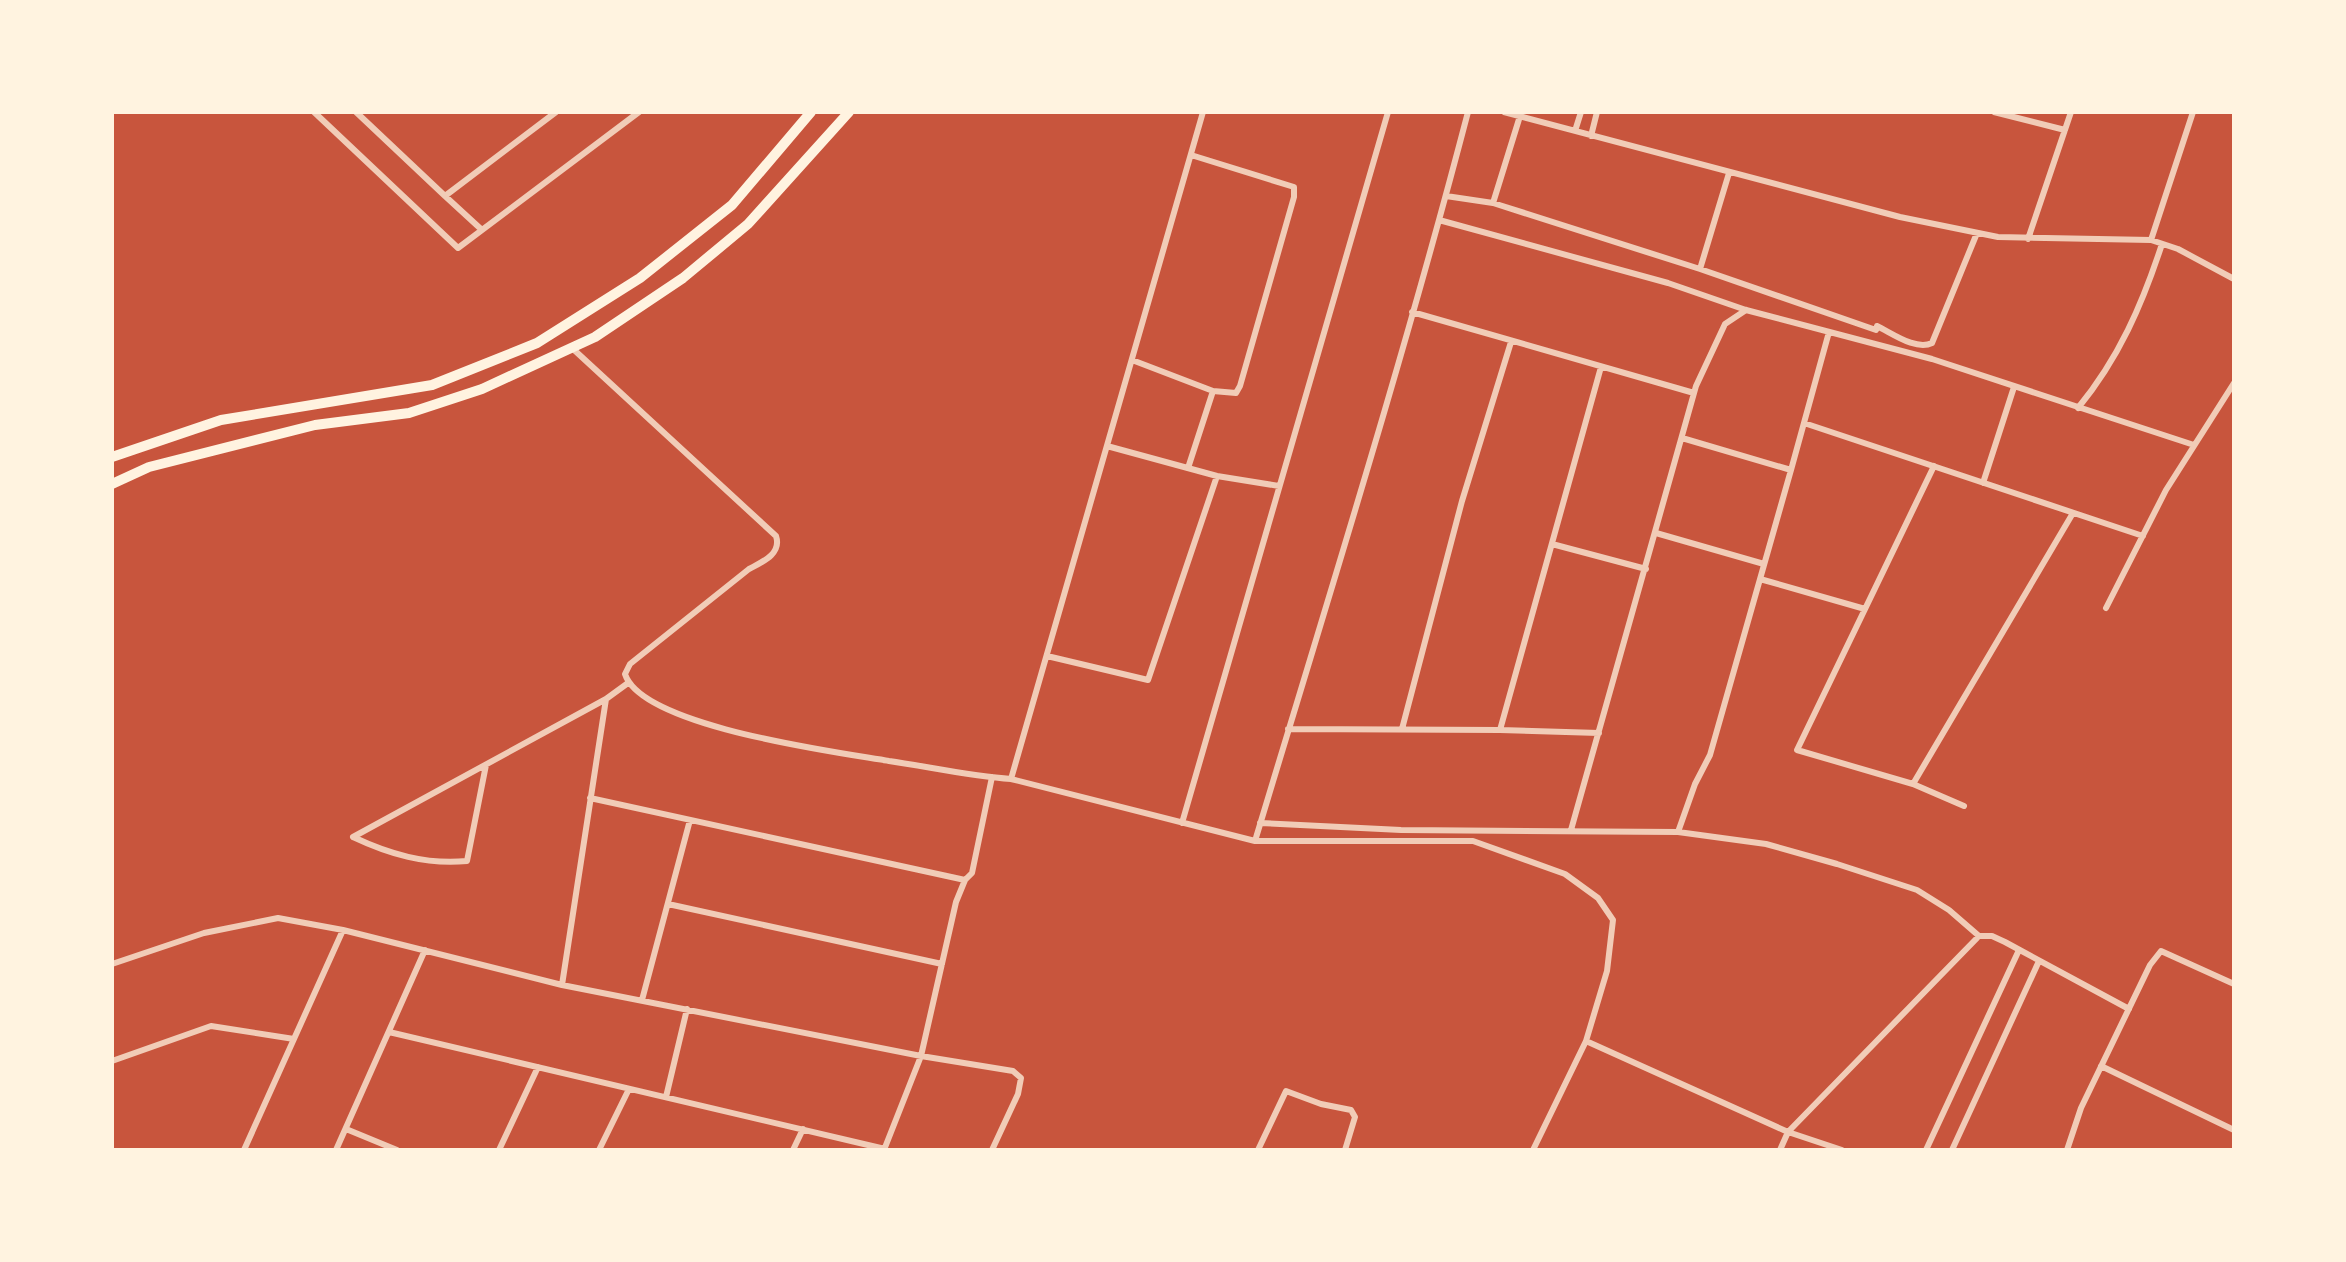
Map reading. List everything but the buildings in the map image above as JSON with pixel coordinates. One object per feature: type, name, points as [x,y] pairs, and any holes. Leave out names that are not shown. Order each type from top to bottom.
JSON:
[{"type":"main road","points":[[112,457],[220,419],[432,384],[537,344],[640,278],[732,205],[811,112]]},
{"type":"main road","points":[[112,484],[149,467],[314,425],[409,413],[481,389],[595,337],[683,278],[748,224],[849,112]]},
{"type":"street","points":[[314,112],[458,248],[639,112]]},
{"type":"street","points":[[356,112],[482,230]]},
{"type":"street","points":[[445,196],[556,112]]},
{"type":"street","points":[[1011,779],[1203,112]]},
{"type":"street","points":[[1182,824],[1388,112]]},
{"type":"street","points":[[1255,841],[1439,220],[1468,112]]},
{"type":"street","points":[[1504,112],[1900,217],[1977,233],[2028,239],[2151,240],[2178,249],[2234,279]]},
{"type":"street","points":[[1575,131],[1581,112]]},
{"type":"street","points":[[1591,136],[1597,112]]},
{"type":"street","points":[[1994,112],[2065,130]]},
{"type":"street","points":[[2028,239],[2071,112]]},
{"type":"street","points":[[2151,240],[2193,112]]},
{"type":"street","points":[[1493,203],[1520,116]]},
{"type":"street","points":[[1132,360],[1213,391],[1236,393],[1240,386],[1294,197],[1294,187],[1191,155]]},
{"type":"street","points":[[1700,269],[1729,173]]},
{"type":"street","points":[[1446,196],[1493,203],[1700,269],[1876,330],[1877,326],[1913,343],[1927,346],[1932,344],[1977,233]]},
{"type":"street","points":[[1439,220],[1668,283],[1746,310],[1932,359],[2194,445]]},
{"type":"street","points":[[2078,408],[2124,340],[2144,298],[2162,244]]},
{"type":"street","points":[[1571,830],[1694,393],[1725,324],[1746,310]]},
{"type":"street","points":[[1412,312],[1694,393]]},
{"type":"street","points":[[1678,832],[1695,784],[1710,755],[1829,332]]},
{"type":"street","points":[[1402,729],[1462,501],[1511,342]]},
{"type":"street","points":[[572,348],[776,536],[778,543],[768,558],[749,569],[630,664],[625,674],[628,683],[656,705],[696,721],[788,744],[1011,779],[1255,841],[1473,841],[1565,874],[1598,898],[1613,920],[1607,971],[1586,1041],[1533,1150]]},
{"type":"street","points":[[1500,730],[1601,367]]},
{"type":"street","points":[[2106,608],[2166,490],[2234,383]]},
{"type":"street","points":[[1983,482],[2014,387]]},
{"type":"street","points":[[1188,468],[1213,391]]},
{"type":"street","points":[[1804,423],[2143,536]]},
{"type":"street","points":[[1682,438],[1791,470]]},
{"type":"street","points":[[1107,446],[1217,476],[1279,486]]},
{"type":"street","points":[[1934,467],[1797,750],[1913,783],[1964,806]]},
{"type":"street","points":[[1047,656],[1148,680],[1217,476]]},
{"type":"street","points":[[1913,783],[2073,513]]},
{"type":"street","points":[[1656,533],[1764,564]]},
{"type":"street","points":[[1552,544],[1646,569]]},
{"type":"street","points":[[1760,579],[1865,609]]},
{"type":"street","points":[[486,765],[467,861],[444,863],[387,853],[353,837],[606,699],[628,683]]},
{"type":"street","points":[[562,985],[606,699]]},
{"type":"street","points":[[1288,729],[1599,733]]},
{"type":"street","points":[[389,1032],[885,1149],[921,1056],[956,902],[965,880],[972,873],[992,777]]},
{"type":"street","points":[[590,798],[965,880]]},
{"type":"street","points":[[642,1000],[690,820]]},
{"type":"street","points":[[1260,823],[1401,830],[1678,832],[1766,845],[1837,863],[1917,890],[1949,910],[1979,936],[1992,936],[2129,1009]]},
{"type":"street","points":[[668,904],[942,964]]},
{"type":"street","points":[[112,964],[204,933],[278,918],[343,930],[562,985],[921,1056],[1013,1071],[1021,1078],[1018,1094],[992,1150]]},
{"type":"street","points":[[244,1150],[343,930]]},
{"type":"street","points":[[1780,1150],[1788,1132],[1979,936]]},
{"type":"street","points":[[337,1150],[425,950]]},
{"type":"street","points":[[1926,1150],[2019,950]]},
{"type":"street","points":[[2067,1150],[2081,1108],[2150,965],[2161,951],[2234,984]]},
{"type":"street","points":[[1952,1150],[2039,961]]},
{"type":"street","points":[[666,1097],[687,1009]]},
{"type":"street","points":[[113,1063],[211,1026],[294,1039]]},
{"type":"street","points":[[1586,1041],[1788,1132],[1842,1150]]},
{"type":"street","points":[[2101,1066],[2234,1130]]},
{"type":"street","points":[[499,1150],[538,1068]]},
{"type":"street","points":[[599,1150],[629,1088]]},
{"type":"street","points":[[1258,1150],[1286,1091],[1321,1104],[1351,1110],[1355,1117],[1345,1150]]},
{"type":"street","points":[[346,1129],[397,1150]]},
{"type":"street","points":[[793,1150],[803,1129]]}]
